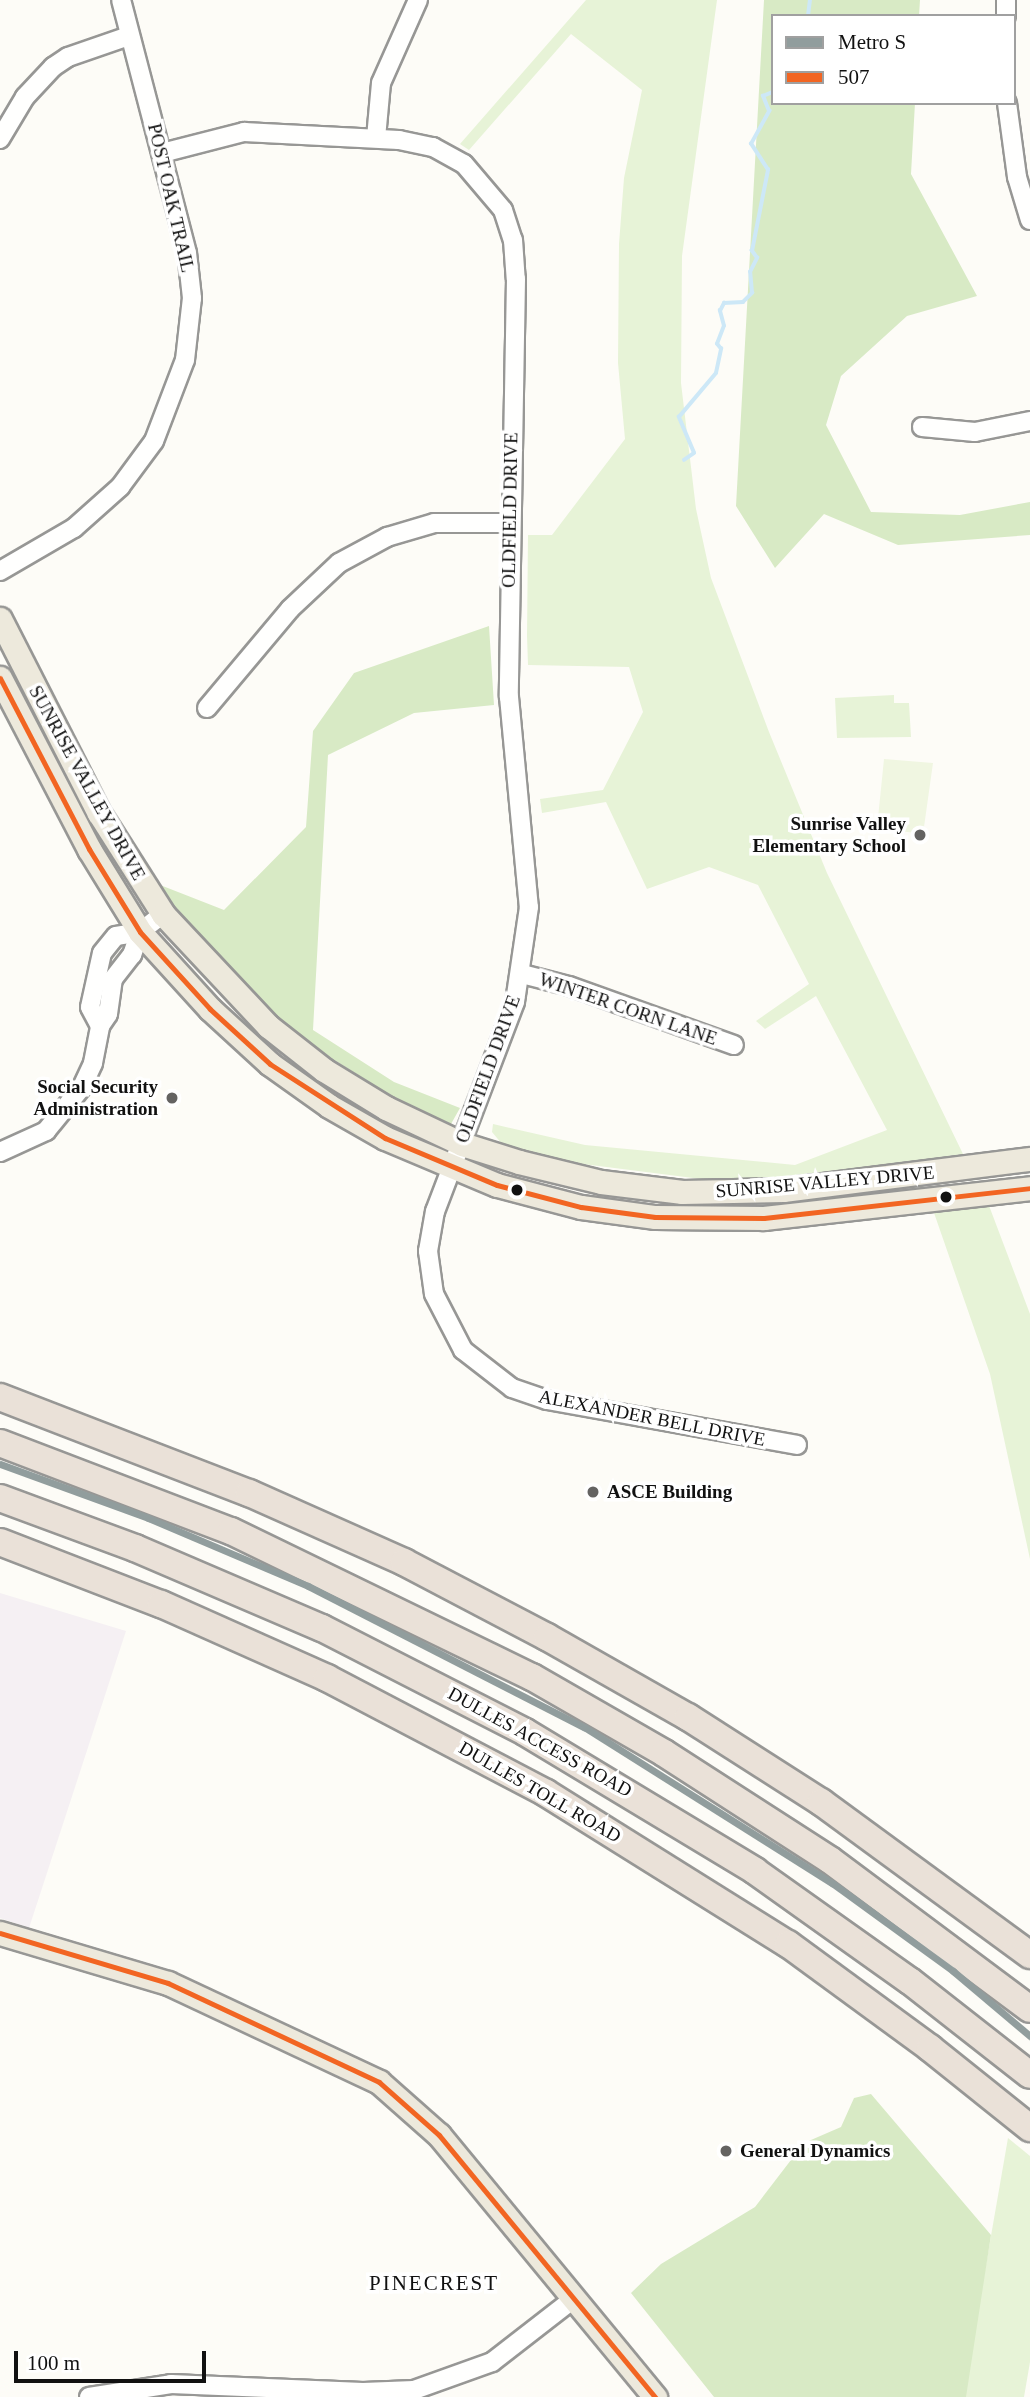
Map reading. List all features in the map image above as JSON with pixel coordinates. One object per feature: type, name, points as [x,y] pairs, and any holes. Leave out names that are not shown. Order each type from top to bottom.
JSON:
[{"type":"highway","points":[[0,1397],[249,1493],[404,1562],[536,1631],[688,1717],[821,1802],[1028,1953]]},
{"type":"highway","points":[[0,1443],[231,1531],[421,1620],[543,1684],[664,1753],[830,1860],[1026,2006]]},
{"type":"highway","name":"DULLES ACCESS ROAD","points":[[0,1498],[135,1548],[323,1628],[525,1732],[765,1878],[910,1981],[1022,2069]]},
{"type":"highway","name":"DULLES TOLL ROAD","points":[[0,1542],[240,1638],[489,1762],[639,1848],[788,1944],[1030,2129]]},
{"type":"main road","name":"SUNRISE VALLEY DRIVE","points":[[0,619],[100,813],[163,914],[220,979],[291,1046],[386,1108],[461,1144],[561,1174],[682,1192],[783,1190],[1030,1159]]},
{"type":"main road","name":"SUNRISE VALLEY DRIVE","points":[[0,678],[84,839],[140,932],[238,1036],[300,1087],[355,1122],[452,1168],[581,1207],[704,1220],[807,1214],[1030,1188]]},
{"type":"main road","points":[[0,1933],[168,1983],[379,2082],[439,2135],[572,2300],[655,2397]]},
{"type":"street","name":"POST OAK TRAIL","points":[[0,571],[75,527],[120,487],[153,441],[178,386],[190,332],[191,287],[162,153],[121,0]]},
{"type":"street","points":[[376,138],[381,83],[418,0]]},
{"type":"street","points":[[0,139],[25,97],[53,67],[68,57],[129,36]]},
{"type":"street","points":[[1007,105],[1017,177],[1030,219]]},
{"type":"street","name":"OLDFIELD DRIVE","points":[[162,153],[244,132],[376,138],[433,147],[456,159],[493,192],[510,225],[516,279],[509,523],[509,697],[529,895],[522,974],[502,1040],[452,1168]]},
{"type":"street","points":[[922,428],[975,432],[1030,421]]},
{"type":"street","points":[[207,708],[290,609],[339,562],[387,537],[422,526],[509,523]]},
{"type":"street","points":[[100,1026],[90,1007],[102,953],[116,936],[140,932],[163,914]]},
{"type":"street","points":[[0,1152],[46,1131],[67,1110],[93,1063],[100,1026],[108,1014],[113,979],[132,955],[140,932]]},
{"type":"street","name":"WINTER CORN LANE","points":[[522,974],[569,986],[734,1045]]},
{"type":"street","name":"ALEXANDER BELL DRIVE","points":[[452,1168],[430,1231],[429,1274],[450,1332],[478,1366],[531,1396],[797,1445]]},
{"type":"street","points":[[89,2397],[171,2384],[363,2392],[414,2390],[492,2362],[572,2300]]},
{"type":"shaded area","points":[[0,1593],[126,1631],[29,1928],[0,1918]]},
{"type":"green space","points":[[586,0],[717,0],[682,256],[681,383],[696,509],[711,578],[769,732],[827,873],[963,1154],[789,1178],[701,1179],[575,1163],[502,1144],[492,1132],[493,1124],[585,1145],[795,1165],[887,1130],[816,996],[765,1029],[756,1021],[809,984],[758,885],[709,867],[647,889],[606,802],[542,813],[540,799],[603,790],[643,712],[629,667],[528,665],[527,636],[528,535],[552,535],[625,439],[618,363],[619,244],[624,178],[642,90],[571,34],[469,150],[460,144]]},
{"type":"green space","points":[[764,0],[920,0],[919,14],[771,14],[771,105],[915,105],[911,174],[977,296],[907,316],[841,376],[826,425],[871,512],[960,515],[1030,502],[1030,535],[898,545],[824,514],[775,568],[736,506]]},
{"type":"green space","points":[[489,626],[494,705],[414,713],[328,755],[313,1030],[394,1082],[460,1108],[451,1124],[414,1110],[304,1041],[222,969],[155,883],[224,910],[306,827],[313,731],[354,673]]},
{"type":"green space","points":[[894,695],[894,703],[909,703],[911,737],[837,738],[835,698]]},
{"type":"green space","points":[[884,759],[933,763],[923,834],[877,828]]},
{"type":"green space","points":[[988,1203],[1030,1314],[1030,1559],[990,1374],[933,1210]]},
{"type":"green space","points":[[871,2094],[991,2235],[966,2397],[714,2397],[631,2293],[661,2264],[755,2207],[804,2143],[841,2127],[854,2098]]},
{"type":"green space","points":[[1008,2138],[1030,2156],[1030,2362],[1024,2397],[963,2397]]},
{"type":"waterway","points":[[808,14],[810,0]]},
{"type":"waterway","points":[[684,460],[694,453],[679,417],[716,373],[721,349],[717,344],[724,326],[720,311],[724,303],[743,302],[752,293],[750,272],[757,258],[752,251],[768,170],[751,144],[769,111],[763,96],[771,93]]},
{"type":"metro line","name":"S","points":[[0,1464],[148,1518],[308,1586],[584,1727],[832,1883],[953,1971],[1030,2036]]},
{"type":"transit line","name":"507","points":[[0,678],[89,849],[140,932],[210,1009],[270,1064],[385,1138],[497,1185],[581,1207],[655,1217],[764,1218],[1030,1188]]},
{"type":"transit line","name":"507","points":[[0,1933],[168,1983],[379,2082],[439,2135],[655,2397]]},
{"type":"place","name":"Sunrise Valley Elementary School","points":[[920,835]]},
{"type":"place","name":"Social Security Administration","points":[[172,1098]]},
{"type":"place","name":"ASCE Building","points":[[593,1492]]},
{"type":"place","name":"General Dynamics","points":[[726,2151]]},
{"type":"district","name":"PINECREST","points":[[434,2283]]}]
